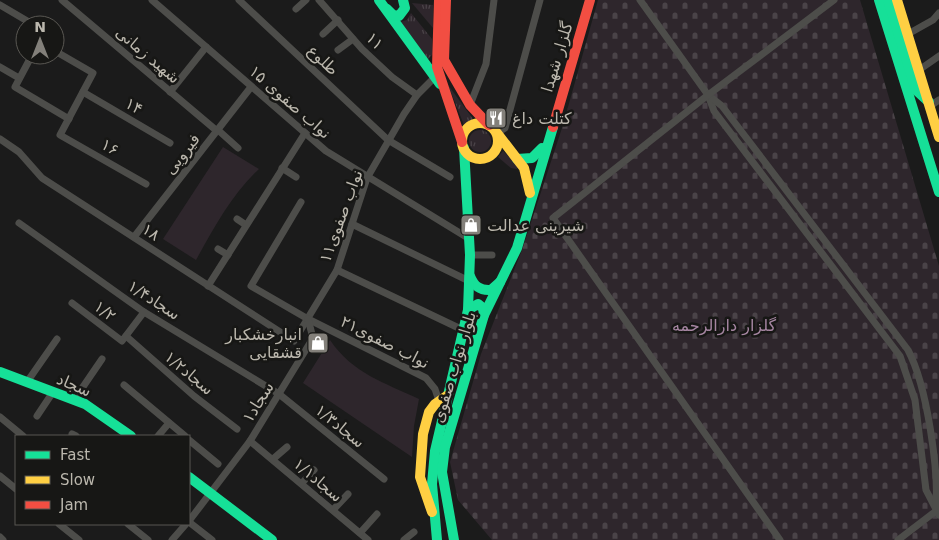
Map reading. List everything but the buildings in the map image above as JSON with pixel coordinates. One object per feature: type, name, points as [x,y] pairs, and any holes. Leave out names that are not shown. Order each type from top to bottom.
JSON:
[{"type":"main road","points":[[381,3],[393,14],[399,16],[405,8],[403,0]]},
{"type":"main road","points":[[439,0],[436,57],[442,87],[467,153],[477,158],[488,157],[493,154],[498,144],[497,133]]},
{"type":"main road","points":[[446,0],[444,60],[470,105],[497,133],[517,158],[528,176],[529,209]]},
{"type":"main road","name":"گلزار شهدا","points":[[529,209],[590,0]]},
{"type":"main road","points":[[879,0],[939,192]]},
{"type":"main road","points":[[888,0],[916,90],[933,103]]},
{"type":"main road","points":[[897,0],[919,70],[933,103],[939,137]]},
{"type":"main road","points":[[381,3],[442,87]]},
{"type":"main road","points":[[517,158],[529,160],[539,154],[555,115]]},
{"type":"main road","points":[[463,145],[468,127],[478,123],[489,125]]},
{"type":"main road","name":"بلوار نواب صفوی","points":[[437,540],[433,467],[443,398],[468,310],[470,255],[463,145]]},
{"type":"main road","name":"بلوار نواب صفوی","points":[[454,540],[442,472],[443,461],[456,404],[484,315],[511,264],[529,209]]},
{"type":"main road","points":[[469,277],[475,286],[482,290],[491,290],[497,285],[511,264]]},
{"type":"main road","points":[[468,310],[473,304],[478,304],[483,308],[484,315]]},
{"type":"main road","name":"سجاد","points":[[0,372],[85,404],[130,435]]},
{"type":"main road","points":[[435,518],[425,496],[420,477],[423,434],[428,412],[443,398]]},
{"type":"main road","points":[[190,478],[272,540]]},
{"type":"street","name":"شهید زمانی","points":[[62,0],[238,148]]},
{"type":"street","name":"نواب صفوی ۱۵","points":[[152,0],[326,151],[367,178],[468,238]]},
{"type":"street","name":"طلوع","points":[[240,0],[388,140],[450,177]]},
{"type":"street","points":[[296,9],[306,0]]},
{"type":"street","name":"۱۱","points":[[319,0],[392,77],[417,95]]},
{"type":"street","points":[[470,105],[486,64],[494,0]]},
{"type":"street","points":[[497,133],[505,128],[540,0]]},
{"type":"street","points":[[640,0],[708,95],[714,111],[900,356],[915,400],[926,490],[937,513]]},
{"type":"street","points":[[780,540],[553,218],[708,95],[834,0]]},
{"type":"street","points":[[0,5],[17,15]]},
{"type":"street","points":[[908,34],[933,20],[939,13]]},
{"type":"street","points":[[323,34],[338,20]]},
{"type":"street","points":[[338,50],[353,38]]},
{"type":"street","points":[[170,92],[206,47]]},
{"type":"street","points":[[26,65],[15,87],[69,119],[93,73],[65,56]]},
{"type":"street","points":[[919,70],[939,56]]},
{"type":"street","points":[[0,67],[19,78]]},
{"type":"street","name":"۱۱نواب صفوی","points":[[294,341],[338,270],[367,178],[388,140],[417,95],[434,78]]},
{"type":"street","name":"فیرویی","points":[[134,237],[251,87]]},
{"type":"street","name":"۱۴","points":[[83,92],[170,144]]},
{"type":"street","points":[[708,95],[722,106],[911,356],[925,398],[937,491],[937,513]]},
{"type":"street","name":"۱۶","points":[[69,119],[60,135],[146,184]]},
{"type":"street","points":[[208,286],[304,133]]},
{"type":"street","name":"۱۸","points":[[0,139],[19,152],[42,178],[294,341]]},
{"type":"street","points":[[282,168],[296,177]]},
{"type":"street","points":[[256,191],[264,197]]},
{"type":"street","name":"۲۱نواب صفوی","points":[[301,202],[251,286],[308,319],[426,378],[443,398]]},
{"type":"street","points":[[237,219],[246,225]]},
{"type":"street","name":"۱/۴سجاد","points":[[19,223],[144,312],[279,394]]},
{"type":"street","points":[[352,224],[423,259],[469,277]]},
{"type":"street","points":[[218,249],[228,255]]},
{"type":"street","points":[[470,255],[492,255]]},
{"type":"street","points":[[338,270],[463,330]]},
{"type":"street","name":"۱/۲","points":[[72,303],[124,338]]},
{"type":"street","points":[[124,338],[144,312]]},
{"type":"street","name":"۱سجاد","points":[[190,520],[250,441],[313,338],[308,319]]},
{"type":"street","name":"۱/۲سجاد","points":[[124,338],[237,429]]},
{"type":"street","points":[[27,382],[57,339]]},
{"type":"street","points":[[74,400],[102,359]]},
{"type":"street","points":[[124,385],[184,435]]},
{"type":"street","points":[[37,416],[52,392]]},
{"type":"street","name":"۱/۳سجاد","points":[[279,394],[384,479]]},
{"type":"street","points":[[0,417],[22,435]]},
{"type":"street","points":[[159,435],[169,423]]},
{"type":"street","points":[[190,441],[218,464]]},
{"type":"street","name":"۱/۱سجاد","points":[[250,441],[368,540]]},
{"type":"street","points":[[273,459],[287,447]]},
{"type":"street","points":[[302,483],[314,470]]},
{"type":"street","points":[[0,476],[15,488]]},
{"type":"street","points":[[333,510],[348,494]]},
{"type":"street","points":[[898,540],[937,513]]},
{"type":"street","points":[[360,533],[378,514]]},
{"type":"street","points":[[190,524],[212,540]]},
{"type":"street","points":[[60,525],[79,540]]},
{"type":"street","points":[[129,525],[148,540]]},
{"type":"street","name":"۱سجاد","points":[[172,540],[185,525]]},
{"type":"street","points":[[404,540],[414,532]]},
{"type":"street","points":[[0,537],[3,540]]},
{"type":"green space","name":"گلزار دارالرحمه","points":[[598,0],[860,0],[939,266],[939,540],[492,540],[458,500],[450,462],[481,354],[522,250],[563,125]]},
{"type":"green space","points":[[412,3],[433,5],[433,28]]},
{"type":"green space","points":[[411,13],[432,39],[433,54],[427,60],[400,22],[407,20]]},
{"type":"green space","points":[[448,85],[473,119],[464,125]]},
{"type":"green space","points":[[480,130],[490,137],[491,141],[484,151],[480,152],[470,145],[469,141],[476,131]]},
{"type":"green space","points":[[223,147],[259,169],[232,200],[196,260],[163,239]]},
{"type":"green space","points":[[503,151],[518,166],[517,169],[511,168],[498,157]]},
{"type":"green space","points":[[330,340],[348,361],[359,369],[419,399],[414,426],[412,457],[303,383]]},
{"type":"traffic: fast","points":[[379,0],[440,84]]},
{"type":"traffic: fast","points":[[387,9],[393,15],[399,16],[405,8],[403,0]]},
{"type":"traffic: fast","points":[[879,0],[939,192]]},
{"type":"traffic: fast","points":[[888,0],[916,90],[929,102]]},
{"type":"traffic: fast","points":[[454,540],[442,472],[445,447],[484,315],[517,248],[553,127]]},
{"type":"traffic: fast","points":[[437,540],[432,484],[435,451],[468,310],[470,255],[464,148]]},
{"type":"traffic: fast","points":[[517,159],[532,158],[542,148]]},
{"type":"traffic: fast","points":[[470,276],[473,283],[484,290],[491,290],[500,282]]},
{"type":"traffic: fast","points":[[468,310],[478,304],[483,308],[484,315]]},
{"type":"traffic: fast","points":[[0,372],[85,404],[130,435]]},
{"type":"traffic: fast","points":[[190,478],[272,540]]},
{"type":"traffic: slow","points":[[897,0],[939,137]]},
{"type":"traffic: slow","points":[[480,123],[493,128],[498,141],[493,154],[480,159],[467,154],[462,141],[467,128],[480,123]]},
{"type":"traffic: slow","points":[[497,133],[524,168],[530,193]]},
{"type":"traffic: slow","points":[[432,512],[420,477],[423,434],[429,412],[435,404],[448,395]]},
{"type":"traffic: jam","points":[[439,0],[437,67],[462,142]]},
{"type":"traffic: jam","points":[[446,0],[444,60],[470,105],[489,125]]},
{"type":"traffic: jam","points":[[553,127],[590,0]]},
{"type":"place","name":"کتلت داغ","points":[[496,118]]},
{"type":"place","name":"شیرینی عدالت","points":[[471,225]]},
{"type":"place","name":"انبارخشکبار قشقایی","points":[[318,343]]}]
